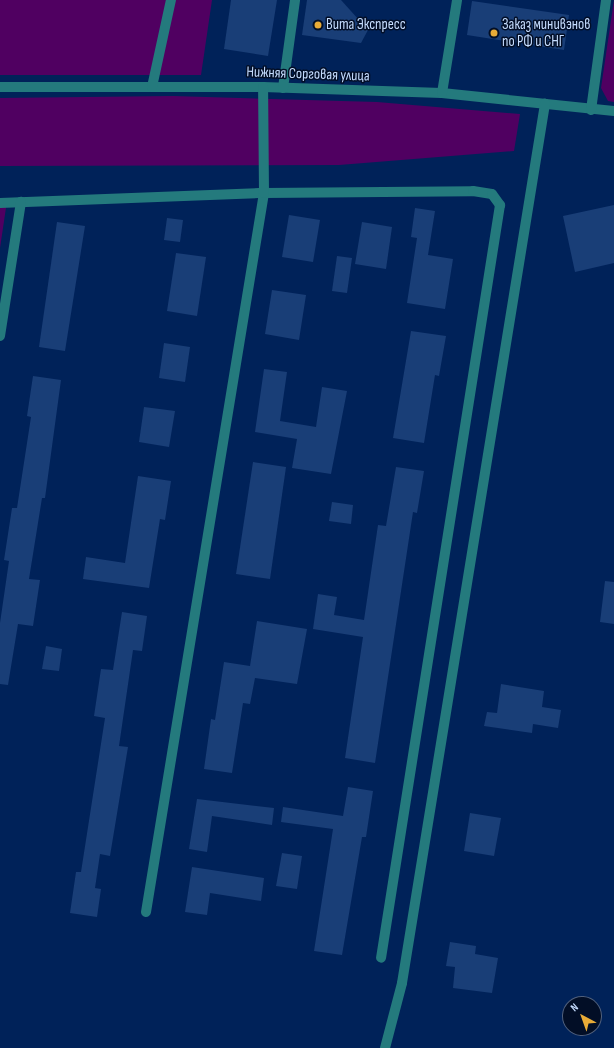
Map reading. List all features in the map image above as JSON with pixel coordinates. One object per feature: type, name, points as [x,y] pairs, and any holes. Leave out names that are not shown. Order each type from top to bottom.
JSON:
[{"type":"street","points":[[152,86],[171,0]]},
{"type":"street","points":[[283,88],[295,0]]},
{"type":"street","points":[[442,93],[457,0]]},
{"type":"street","points":[[591,110],[606,0]]},
{"type":"street","name":"Нижняя Сорговая улица","points":[[0,86],[264,87],[442,93],[591,110],[614,111]]},
{"type":"street","points":[[146,912],[264,193],[264,87]]},
{"type":"street","points":[[385,1048],[402,983],[546,104]]},
{"type":"street","points":[[0,202],[264,193],[473,191],[492,194],[500,205],[381,958]]},
{"type":"street","points":[[0,336],[21,202]]},
{"type":"shaded area","points":[[0,0],[212,0],[201,75],[0,75]]},
{"type":"shaded area","points":[[614,0],[614,102],[608,101],[601,88]]},
{"type":"shaded area","points":[[173,96],[377,102],[520,114],[514,151],[339,165],[0,166],[0,98]]},
{"type":"shaded area","points":[[0,201],[7,201],[0,248]]},
{"type":"building","points":[[231,0],[277,0],[268,56],[224,49]]},
{"type":"building","points":[[307,0],[341,0],[368,30],[361,43],[302,35]]},
{"type":"building","points":[[472,1],[569,15],[564,50],[467,35]]},
{"type":"building","points":[[614,205],[614,263],[575,272],[563,216]]},
{"type":"building","points":[[415,208],[435,211],[428,255],[453,259],[445,309],[407,303],[417,238],[411,237]]},
{"type":"building","points":[[289,215],[320,220],[313,262],[282,257]]},
{"type":"building","points":[[167,218],[183,220],[180,242],[164,240]]},
{"type":"building","points":[[57,222],[85,226],[65,351],[39,347]]},
{"type":"building","points":[[362,222],[392,227],[386,269],[355,264]]},
{"type":"building","points":[[176,253],[206,257],[197,316],[167,311]]},
{"type":"building","points":[[337,256],[352,258],[347,293],[332,291]]},
{"type":"building","points":[[272,290],[306,295],[299,340],[265,334]]},
{"type":"building","points":[[411,331],[446,336],[439,376],[435,375],[424,443],[393,438]]},
{"type":"building","points":[[164,343],[190,347],[185,382],[159,378]]},
{"type":"building","points":[[264,369],[287,372],[280,421],[316,427],[322,387],[347,391],[331,474],[292,468],[297,439],[255,432]]},
{"type":"building","points":[[33,376],[61,380],[45,498],[42,498],[29,579],[40,580],[33,626],[18,624],[8,685],[0,684],[0,623],[9,561],[4,560],[12,508],[17,508],[31,417],[27,416]]},
{"type":"building","points":[[144,407],[175,411],[169,447],[139,442]]},
{"type":"building","points":[[253,462],[286,467],[270,579],[236,574]]},
{"type":"building","points":[[396,467],[424,471],[417,513],[413,512],[375,763],[345,758],[363,637],[313,629],[318,594],[337,597],[334,615],[364,620],[378,525],[386,526]]},
{"type":"building","points":[[138,476],[171,481],[165,520],[160,519],[149,588],[83,579],[86,557],[125,563]]},
{"type":"building","points":[[332,502],[353,505],[351,524],[329,521]]},
{"type":"building","points":[[605,581],[614,582],[614,624],[600,622]]},
{"type":"building","points":[[122,612],[147,616],[142,651],[133,650],[119,746],[128,747],[110,856],[100,854],[95,888],[101,889],[97,917],[70,913],[76,872],[81,872],[105,718],[94,716],[101,669],[113,670]]},
{"type":"building","points":[[257,621],[307,629],[297,684],[255,678],[250,704],[243,703],[232,773],[204,769],[211,719],[215,720],[224,662],[250,666]]},
{"type":"building","points":[[46,646],[62,649],[59,671],[42,669]]},
{"type":"building","points":[[501,684],[544,691],[542,707],[561,710],[558,728],[533,724],[532,733],[484,726],[487,712],[497,713]]},
{"type":"building","points":[[348,787],[373,791],[366,837],[362,837],[342,955],[314,951],[333,829],[281,822],[283,807],[343,816]]},
{"type":"building","points":[[197,799],[274,808],[272,825],[212,816],[207,852],[189,849]]},
{"type":"building","points":[[470,813],[501,818],[494,856],[464,851]]},
{"type":"building","points":[[282,853],[302,856],[297,889],[276,886]]},
{"type":"building","points":[[192,867],[264,878],[261,901],[210,893],[207,915],[185,912]]},
{"type":"building","points":[[450,942],[476,946],[475,954],[498,958],[492,993],[453,988],[455,967],[446,966]]},
{"type":"place","name":"Вита Экспресс","points":[[318,25]]},
{"type":"place","name":"Заказ минивэнов по РФ и СНГ","points":[[494,33]]}]
